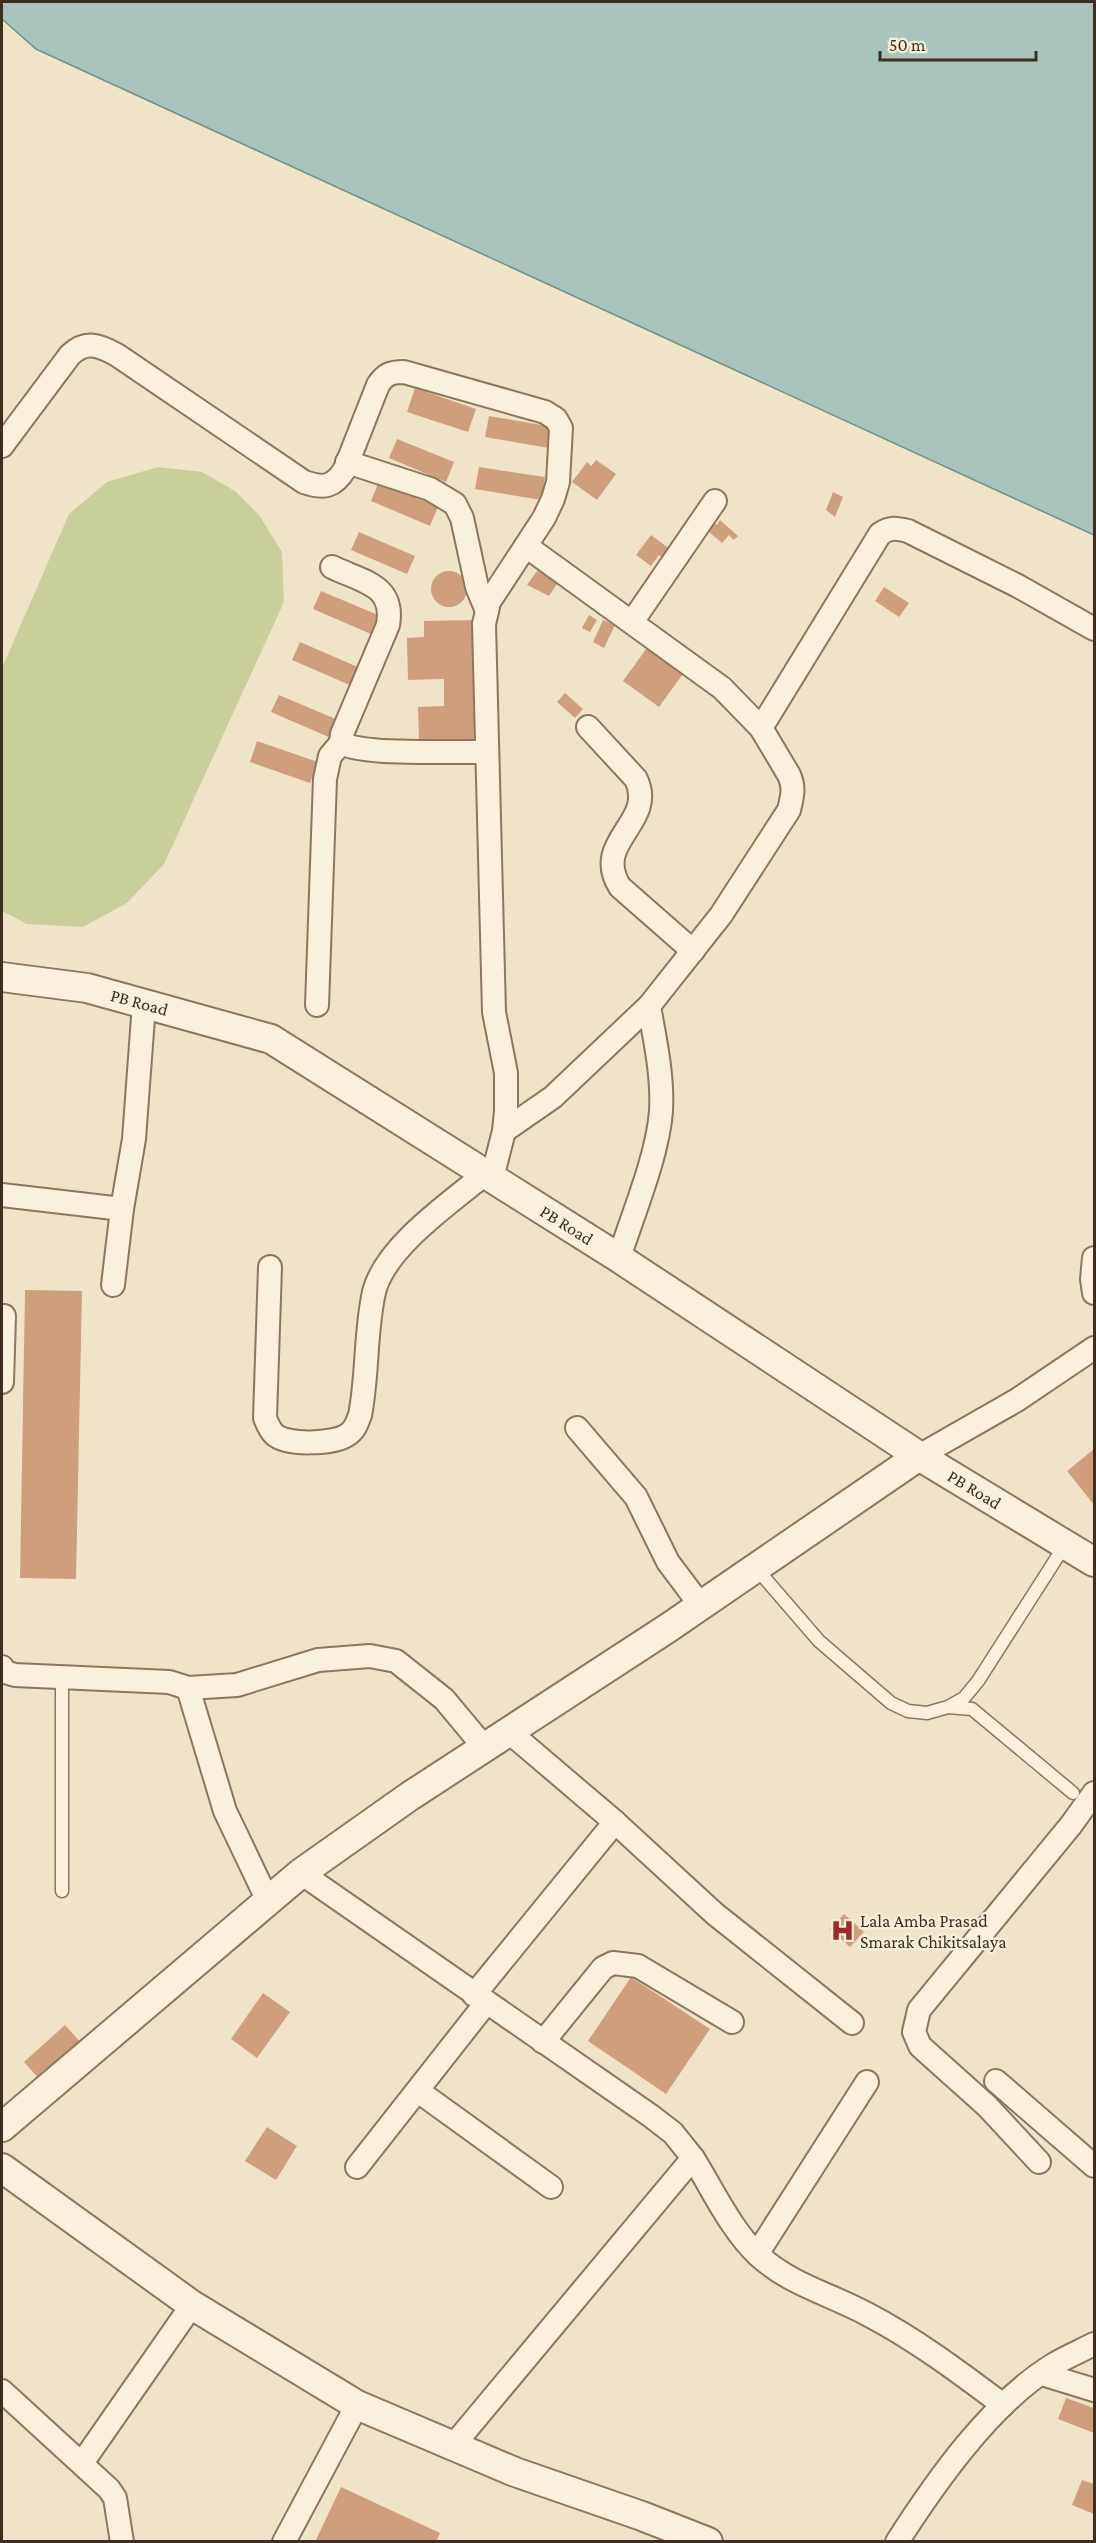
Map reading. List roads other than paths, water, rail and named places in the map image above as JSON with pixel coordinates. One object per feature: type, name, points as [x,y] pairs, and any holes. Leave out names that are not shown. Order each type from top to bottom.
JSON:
[{"type":"street","points":[[2,446],[70,355],[79,346],[91,345],[100,346],[117,355],[304,482],[318,487],[327,487],[338,481],[378,385],[383,377],[393,372],[404,372],[545,412],[556,419],[561,428],[558,482],[553,499],[544,518],[489,602],[484,624],[494,1012],[506,1073],[504,1131],[489,1176],[418,1231],[388,1261],[374,1292],[360,1415],[356,1426],[349,1434],[339,1439],[292,1442],[273,1434],[265,1418],[270,1267]]},
{"type":"street","points":[[347,462],[430,489],[455,504],[462,518],[477,587],[487,611]]},
{"type":"street","points":[[632,622],[715,501]]},
{"type":"street","points":[[761,728],[880,534],[886,530],[896,528],[908,531],[1018,586],[1095,629]]},
{"type":"street","points":[[504,1131],[554,1097],[649,1006],[721,915],[789,810],[793,784],[761,728],[722,688],[526,546]]},
{"type":"street","points":[[317,1005],[325,779],[330,756],[341,743],[342,734],[388,626],[391,611],[387,598],[381,591],[332,567]]},
{"type":"street","points":[[588,727],[636,779],[640,788],[640,800],[636,814],[613,855],[611,866],[614,877],[620,887],[693,951]]},
{"type":"street","points":[[341,743],[381,750],[486,752]]},
{"type":"street","name":"PB Road","points":[[2,977],[87,988],[271,1039],[619,1258],[919,1456],[1095,1562]]},
{"type":"street","points":[[113,1285],[122,1209],[134,1139],[144,1004]]},
{"type":"street","points":[[619,1258],[651,1160],[661,1112],[660,1076],[649,1006]]},
{"type":"street","points":[[2,1195],[122,1209]]},
{"type":"street","points":[[1095,1258],[1092,1279],[1095,1293]]},
{"type":"street","points":[[2,1382],[4,1316]]},
{"type":"street","points":[[2,2127],[301,1874],[410,1796],[700,1606],[919,1456],[1017,1400],[1095,1348]]},
{"type":"street","points":[[577,1428],[636,1497],[663,1553],[700,1606]]},
{"type":"street","points":[[2,1667],[5,1672],[15,1675],[169,1682],[188,1688],[237,1684],[318,1660],[370,1656],[396,1661],[444,1699],[484,1747]]},
{"type":"street","points":[[188,1688],[225,1811],[268,1901]]},
{"type":"street","points":[[508,1731],[615,1822],[715,1914],[852,2023]]},
{"type":"street","points":[[1039,2162],[987,2106],[920,2046],[914,2032],[915,2021],[919,2010],[1071,1825],[1084,1793]]},
{"type":"street","points":[[357,2167],[418,2091],[480,1999],[615,1822]]},
{"type":"street","points":[[301,1874],[674,2133],[693,2158],[734,2225],[757,2254],[800,2285],[864,2312],[898,2331],[1003,2405]]},
{"type":"street","points":[[543,2042],[603,1968],[614,1963],[638,1966],[732,2022]]},
{"type":"street","points":[[996,2081],[1095,2166]]},
{"type":"street","points":[[757,2254],[867,2082]]},
{"type":"street","points":[[418,2091],[551,2187]]},
{"type":"street","points":[[452,2446],[693,2158]]},
{"type":"street","points":[[2,2168],[192,2305],[357,2405],[515,2472],[708,2541]]},
{"type":"street","points":[[82,2463],[192,2305]]},
{"type":"street","points":[[897,2541],[952,2464],[1003,2405],[1052,2366],[1095,2344]]},
{"type":"street","points":[[1042,2374],[1095,2390]]},
{"type":"street","points":[[2,2391],[109,2489],[115,2498],[122,2541]]},
{"type":"street","points":[[284,2541],[357,2405]]},
{"type":"lane","points":[[756,1568],[819,1641],[891,1703],[908,1712],[927,1713],[948,1707],[964,1698],[978,1681],[1065,1545]]},
{"type":"lane","points":[[62,1677],[62,1891]]},
{"type":"lane","points":[[948,1707],[972,1709],[1084,1793]]},
{"type":"water","points":[[2,2],[1094,2],[1094,535],[36,49],[2,19]]},
{"type":"place","name":"Lala Amba Prasad Smarak Chikitsalaya","points":[[842,1931]]}]
